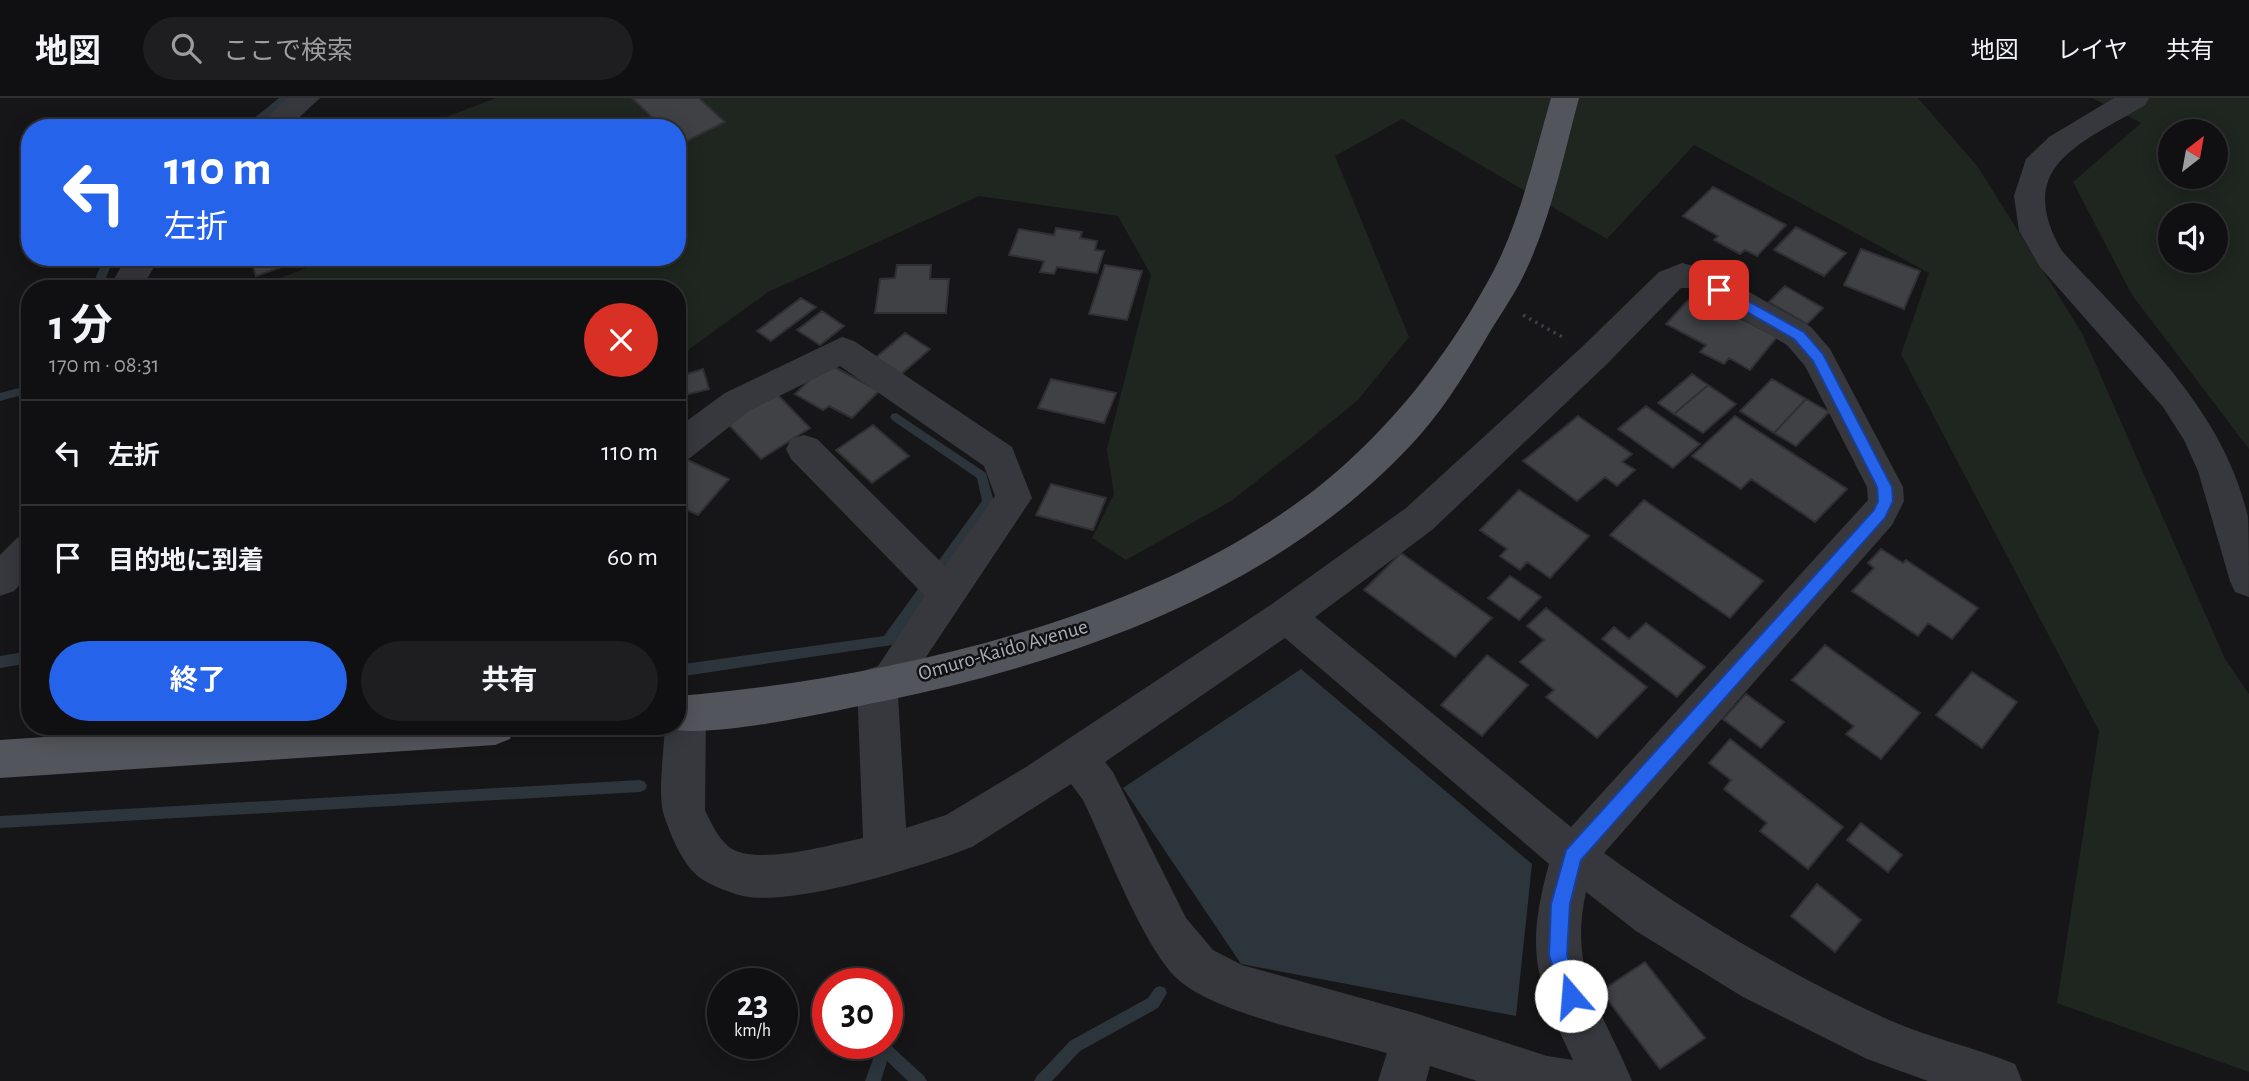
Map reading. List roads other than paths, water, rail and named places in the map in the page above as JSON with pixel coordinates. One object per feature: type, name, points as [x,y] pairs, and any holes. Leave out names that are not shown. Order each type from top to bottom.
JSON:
[{"type":"main road","name":"Omuro-Kaido Avenue","points":[[686,713],[824,696],[1047,642],[1148,604],[1245,554],[1310,512],[1372,462],[1407,426],[1435,390],[1512,267],[1542,181],[1565,98]]},
{"type":"main road","points":[[0,759],[360,735]]},
{"type":"street","points":[[280,119],[306,98]]},
{"type":"street","points":[[2135,98],[2089,110],[2037,166],[2029,196],[2035,231],[2051,259],[2175,398],[2199,434],[2216,471],[2249,581]]},
{"type":"street","points":[[682,735],[684,810],[696,839],[714,862],[744,874],[785,875],[886,855],[957,832],[1076,758],[1286,616],[1419,519],[1595,355],[1670,280],[1682,275],[1699,278],[1799,335],[1818,358],[1885,487],[1886,501],[1879,514],[1573,856],[1560,904],[1558,955],[1578,1016],[1608,1081]]},
{"type":"street","points":[[686,441],[737,402],[842,350],[999,457],[1014,498],[884,682],[886,855]]},
{"type":"street","points":[[804,449],[948,594]]},
{"type":"street","points":[[1286,616],[1573,856],[1652,915],[1759,981],[1884,1042],[1998,1081]]},
{"type":"street","points":[[1076,758],[1098,786],[1170,934],[1197,966],[1234,986],[1415,1037],[1547,1080],[1566,1081]]},
{"type":"street","points":[[1402,1081],[1415,1037]]},
{"type":"waterway","points":[[258,119],[285,98]]},
{"type":"waterway","points":[[100,280],[106,266]]},
{"type":"waterway","points":[[0,397],[21,391]]},
{"type":"waterway","points":[[686,670],[888,641],[988,502],[982,476],[896,417]]},
{"type":"waterway","points":[[0,662],[21,658]]},
{"type":"waterway","points":[[0,822],[640,786]]},
{"type":"waterway","points":[[1042,1081],[1075,1046],[1153,1003],[1160,993]]},
{"type":"waterway","points":[[873,1081],[884,1048],[919,1081]]}]
